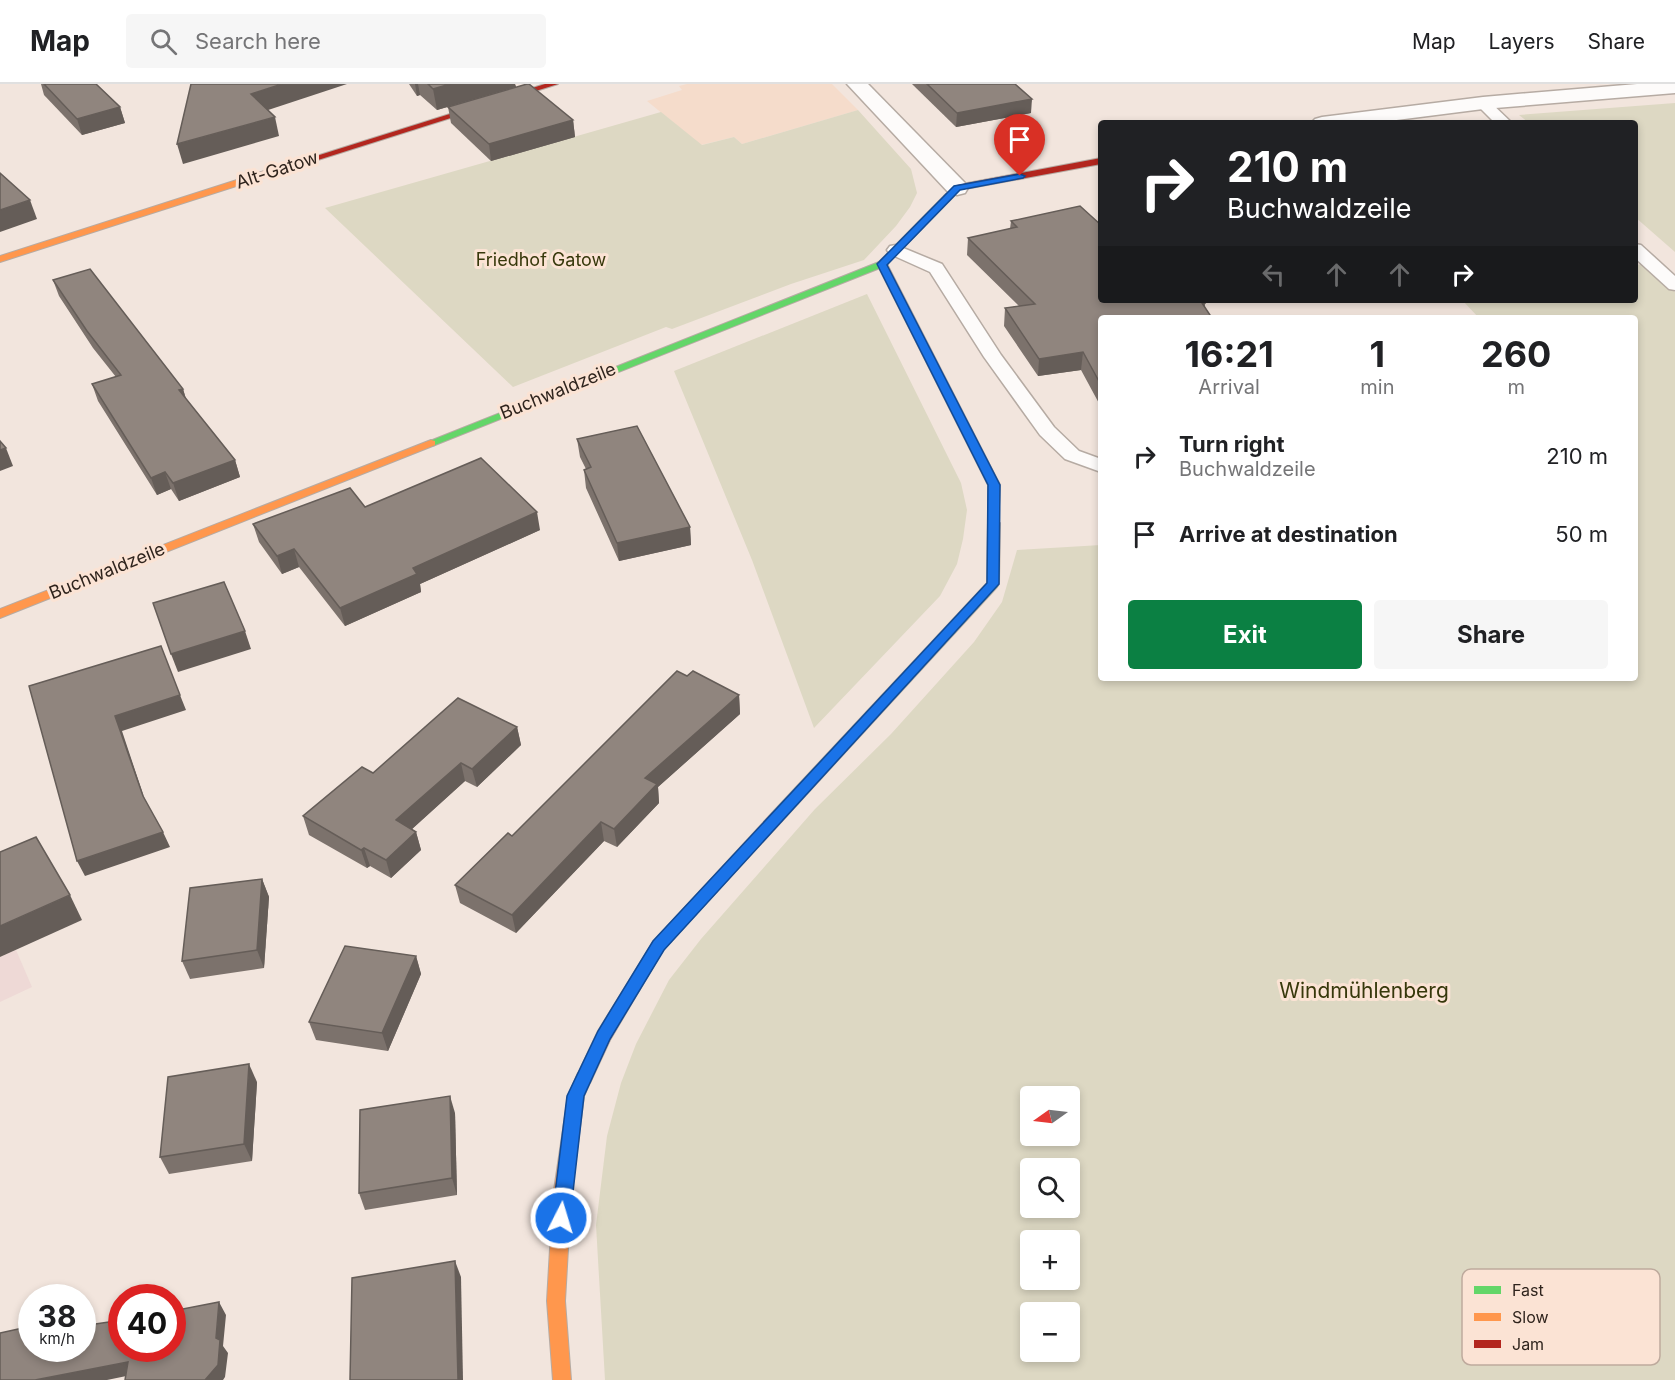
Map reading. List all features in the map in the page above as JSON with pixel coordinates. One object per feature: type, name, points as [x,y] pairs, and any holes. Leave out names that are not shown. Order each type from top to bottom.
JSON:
[{"type":"street","name":"Alt-Gatow","points":[[0,259],[432,120],[554,84]]},
{"type":"street","points":[[857,84],[957,188],[1098,162]]},
{"type":"street","points":[[1346,120],[1482,103],[1675,87]]},
{"type":"street","name":"Buchwaldzeile","points":[[0,614],[882,264],[957,188]]},
{"type":"street","points":[[562,1380],[556,1301],[562,1197],[576,1096],[604,1036],[658,946],[993,584],[994,485],[882,264]]},
{"type":"lane","points":[[1482,103],[1501,120]]},
{"type":"lane","points":[[896,250],[936,268],[993,357],[1047,432],[1072,455],[1098,465]]},
{"type":"lane","points":[[1638,252],[1675,285]]},
{"type":"shaded area","points":[[687,84],[832,84],[858,110],[742,144],[734,137],[701,145],[647,101],[682,90],[679,86]]},
{"type":"shaded area","points":[[16,950],[32,987],[0,1002],[0,957]]},
{"type":"green space","points":[[1675,103],[1675,252],[1638,220],[1638,120],[1525,120],[1519,115]]},
{"type":"green space","name":"Friedhof Gatow","points":[[858,110],[911,169],[917,193],[896,226],[864,260],[791,284],[672,329],[666,327],[513,387],[325,208],[661,112],[702,145],[734,137],[742,144]]},
{"type":"green space","name":"Windmühlenberg","points":[[1644,264],[1675,292],[1675,1380],[605,1380],[596,1225],[607,1136],[621,1083],[636,1044],[669,980],[701,939],[815,809],[891,734],[974,642],[1002,602],[1017,550],[1098,545],[1098,681],[1638,681],[1638,315],[1476,315],[1465,303],[1638,303],[1638,265]]},
{"type":"green space","points":[[867,294],[961,483],[967,510],[957,564],[940,596],[814,728],[752,560],[674,371]]},
{"type":"building","points":[[44,84],[96,84],[120,107],[77,119]]},
{"type":"building","points":[[191,84],[282,84],[251,94],[275,117],[177,144]]},
{"type":"building","points":[[428,84],[450,84],[433,89]]},
{"type":"building","points":[[527,84],[573,120],[489,144],[448,107]]},
{"type":"building","points":[[927,84],[1015,84],[1032,99],[957,113]]},
{"type":"building","points":[[0,173],[30,200],[0,210]]},
{"type":"building","points":[[1080,206],[1098,222],[1098,303],[1202,303],[1210,315],[1098,315],[1098,380],[1083,352],[1039,359],[1005,308],[1035,304],[968,238],[1017,227],[1011,221]]},
{"type":"building","points":[[90,269],[183,389],[179,390],[235,460],[173,483],[165,472],[151,478],[92,384],[121,375],[87,331],[53,280]]},
{"type":"building","points":[[637,426],[690,527],[617,543],[584,470],[591,467],[577,439]]},
{"type":"building","points":[[0,441],[6,448],[0,450]]},
{"type":"building","points":[[481,458],[537,512],[413,568],[417,574],[340,608],[294,549],[277,556],[253,524],[350,488],[365,507]]},
{"type":"building","points":[[224,582],[245,631],[171,654],[153,603]]},
{"type":"building","points":[[161,646],[180,695],[115,716],[143,796],[163,832],[77,861],[29,686]]},
{"type":"building","points":[[677,671],[687,676],[693,671],[739,695],[645,778],[657,784],[614,829],[601,822],[512,915],[455,885],[508,833],[512,836]]},
{"type":"building","points":[[458,698],[517,727],[472,769],[461,763],[396,820],[416,832],[386,860],[364,848],[361,850],[303,816],[362,767],[373,773]]},
{"type":"building","points":[[36,837],[70,895],[0,926],[0,852]]},
{"type":"building","points":[[262,879],[257,950],[182,961],[190,888]]},
{"type":"building","points":[[345,946],[416,956],[382,1033],[309,1022]]},
{"type":"building","points":[[249,1064],[244,1144],[160,1157],[168,1077]]},
{"type":"building","points":[[450,1096],[452,1178],[359,1193],[360,1110]]},
{"type":"building","points":[[455,1261],[458,1380],[350,1380],[352,1278]]},
{"type":"building","points":[[219,1302],[216,1338],[220,1340],[218,1365],[205,1380],[125,1380],[128,1362],[186,1362],[186,1308]]},
{"type":"building","points":[[108,1322],[108,1362],[128,1362],[35,1380],[0,1380],[0,1333],[18,1329],[18,1362],[96,1362],[96,1324]]},
{"type":"traffic: fast","points":[[431,443],[882,264],[949,196]]},
{"type":"traffic: fast","points":[[777,817],[993,584],[994,523]]},
{"type":"traffic: slow","points":[[0,259],[277,170]]},
{"type":"traffic: slow","points":[[882,264],[994,485],[994,523]]},
{"type":"traffic: slow","points":[[0,614],[431,443]]},
{"type":"traffic: slow","points":[[562,1380],[556,1301],[562,1197],[576,1096],[584,1078]]},
{"type":"traffic: jam","points":[[277,170],[554,84]]},
{"type":"traffic: jam","points":[[949,196],[957,188],[1098,162]]},
{"type":"traffic: jam","points":[[584,1078],[604,1036],[658,946],[777,817]]},
{"type":"route","points":[[561,1218],[576,1096],[604,1036],[658,946],[993,584],[994,485],[882,264],[957,188],[1020,176]]}]
